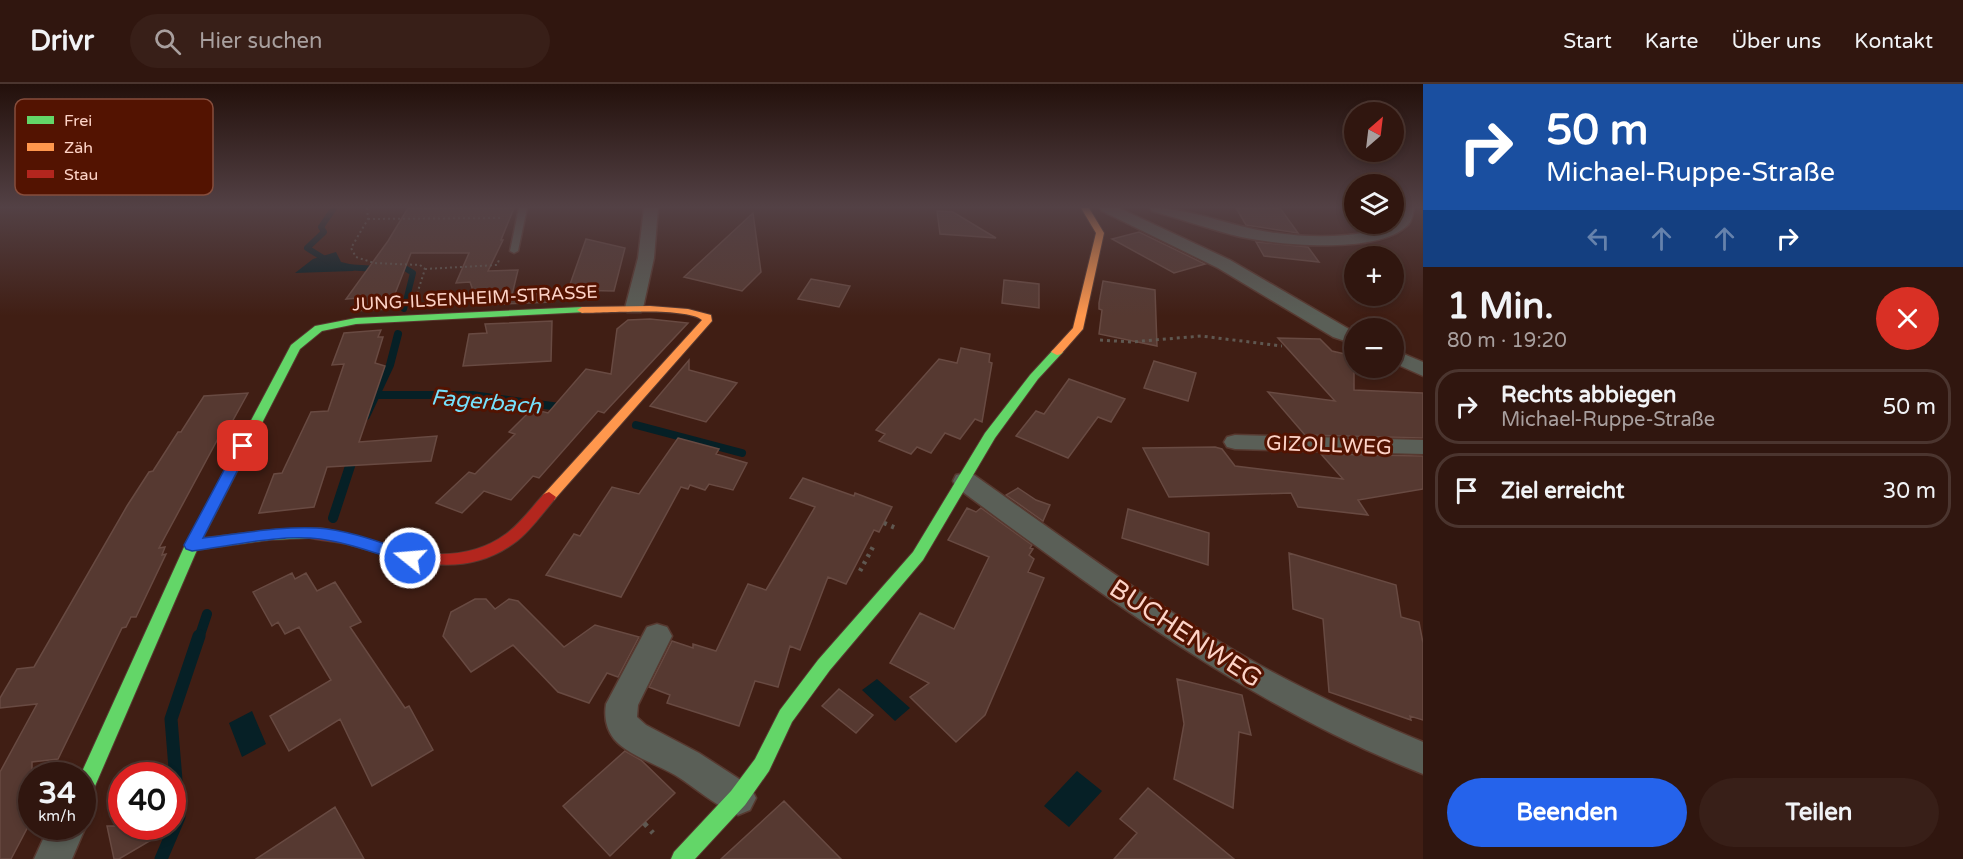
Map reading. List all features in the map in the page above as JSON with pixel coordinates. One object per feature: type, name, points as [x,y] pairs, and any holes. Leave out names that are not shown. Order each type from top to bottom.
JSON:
[{"type":"street","points":[[634,308],[647,244]]},
{"type":"street","points":[[681,859],[695,847],[738,798],[762,765],[786,716],[824,665],[918,555],[990,436],[1034,377],[1078,329],[1097,244]]},
{"type":"street","points":[[1183,244],[1224,264],[1344,334]]},
{"type":"street","name":"JUNG-ILSENHEIM-STRASSE","points":[[634,308],[704,314],[707,321],[513,537],[487,553],[434,562],[410,558],[348,539],[318,534],[275,535],[192,545],[295,347],[319,328],[356,321],[634,308]]},
{"type":"street","points":[[1404,351],[1423,356]]},
{"type":"street","points":[[1404,361],[1423,370]]},
{"type":"street","name":"GIZOLLWEG","points":[[1235,442],[1423,447]]},
{"type":"street","name":"BUCHENWEG","points":[[964,481],[1146,610],[1202,646],[1270,687],[1351,727],[1423,758]]},
{"type":"street","points":[[96,762],[192,545]]},
{"type":"street","points":[[657,636],[622,704],[620,717],[625,728],[659,750],[687,764],[738,798]]},
{"type":"street","points":[[53,859],[62,840]]},
{"type":"lane","points":[[514,251],[515,244]]},
{"type":"path","points":[[353,244],[351,248],[356,257],[374,263],[420,264],[425,269],[497,265],[502,252],[514,251]]},
{"type":"path","points":[[410,318],[425,269]]},
{"type":"path","points":[[1098,341],[1131,342],[1201,336],[1282,346]]},
{"type":"water","points":[[336,252],[341,262],[358,266],[353,271],[295,273],[313,259]]},
{"type":"water","points":[[877,679],[910,708],[895,721],[862,690]]},
{"type":"water","points":[[252,711],[266,744],[242,757],[229,723]]},
{"type":"water","points":[[1077,771],[1102,791],[1069,827],[1044,806]]},
{"type":"building","points":[[386,244],[501,244],[488,271],[518,270],[512,295],[554,293],[553,302],[478,305],[470,282],[456,283],[469,253],[411,253],[389,309],[353,311],[358,298],[346,299]]},
{"type":"building","points":[[584,244],[608,244],[625,248],[614,291],[568,290]]},
{"type":"building","points":[[719,244],[757,244],[761,272],[742,291],[684,277]]},
{"type":"building","points":[[1121,244],[1164,244],[1205,264],[1174,273]]},
{"type":"building","points":[[1257,244],[1308,247],[1319,262],[1264,256]]},
{"type":"building","points":[[811,279],[850,286],[839,307],[798,299]]},
{"type":"building","points":[[1004,280],[1039,284],[1039,308],[1002,303]]},
{"type":"building","points":[[1103,281],[1155,290],[1157,346],[1099,334],[1102,310],[1099,309],[1099,303]]},
{"type":"building","points":[[650,319],[688,323],[604,413],[598,411],[539,478],[533,476],[511,500],[484,491],[462,513],[436,503],[469,472],[475,474],[515,434],[509,432],[532,409],[548,413],[586,369],[611,374],[617,329],[628,320]]},
{"type":"building","points":[[552,321],[551,361],[463,366],[469,334],[487,333],[485,324]]},
{"type":"building","points":[[381,330],[378,337],[383,337],[375,363],[385,366],[359,442],[437,436],[431,461],[327,467],[314,507],[259,513],[274,474],[282,473],[311,412],[328,411],[344,364],[332,365],[344,333]]},
{"type":"building","points":[[1278,338],[1320,339],[1332,351],[1344,354],[1344,378],[1354,378],[1354,390],[1423,393],[1423,438],[1305,435],[1268,392],[1335,401]]},
{"type":"building","points":[[961,348],[990,354],[989,362],[992,363],[982,422],[975,419],[960,439],[945,433],[931,453],[917,447],[911,454],[879,441],[885,434],[876,430],[939,359],[957,363]]},
{"type":"building","points":[[689,360],[689,370],[737,383],[706,422],[650,406]]},
{"type":"building","points":[[1154,361],[1196,373],[1188,401],[1144,388]]},
{"type":"building","points":[[1069,379],[1125,399],[1111,422],[1098,417],[1068,458],[1016,436],[1036,411],[1044,414]]},
{"type":"building","points":[[248,393],[232,422],[227,422],[159,548],[165,547],[162,555],[166,554],[136,617],[131,617],[126,627],[122,628],[58,759],[18,762],[18,840],[21,840],[11,859],[0,859],[0,772],[37,704],[0,708],[0,698],[17,669],[34,667],[127,506],[178,432],[181,432],[204,396]]},
{"type":"building","points":[[678,438],[719,449],[716,454],[747,463],[733,490],[709,484],[705,490],[690,485],[688,489],[681,487],[621,597],[546,575],[574,534],[580,536],[612,487],[639,494]]},
{"type":"building","points":[[1215,447],[1222,449],[1235,466],[1343,479],[1321,454],[1423,456],[1423,489],[1358,500],[1368,515],[1298,507],[1291,493],[1169,497],[1143,448]]},
{"type":"building","points":[[803,478],[854,496],[855,493],[892,507],[879,532],[874,530],[846,584],[828,577],[800,650],[790,646],[778,687],[755,681],[739,726],[667,703],[670,695],[649,687],[672,641],[693,648],[693,644],[716,651],[748,584],[766,590],[815,507],[790,498]]},
{"type":"building","points":[[1018,488],[1036,500],[1050,505],[1043,521],[1006,495]]},
{"type":"building","points":[[967,508],[976,512],[981,508],[1032,545],[1030,548],[1033,549],[1029,555],[1034,559],[1028,572],[1044,578],[985,715],[956,742],[910,697],[929,683],[890,663],[920,613],[954,629],[989,557],[948,540]]},
{"type":"building","points":[[1128,509],[1209,533],[1208,565],[1122,538]]},
{"type":"building","points":[[1289,553],[1396,585],[1401,617],[1419,622],[1423,643],[1423,720],[1410,716],[1411,720],[1329,692],[1323,619],[1293,609]]},
{"type":"building","points":[[292,573],[295,579],[306,573],[317,591],[335,582],[361,622],[350,627],[405,708],[409,706],[433,750],[372,786],[340,719],[289,751],[270,716],[331,680],[299,627],[285,634],[278,622],[272,626],[253,592]]},
{"type":"building","points":[[475,599],[486,599],[495,609],[509,599],[518,601],[564,647],[595,625],[639,637],[618,677],[607,673],[589,703],[558,692],[513,645],[471,672],[443,636],[451,612]]},
{"type":"building","points":[[1177,679],[1242,695],[1251,735],[1239,732],[1233,808],[1174,779],[1184,724]]},
{"type":"building","points":[[839,689],[873,715],[856,733],[822,706]]},
{"type":"building","points":[[625,751],[641,760],[675,793],[610,856],[563,806]]},
{"type":"building","points":[[1148,788],[1234,859],[1114,859],[1137,833],[1120,819]]},
{"type":"building","points":[[784,801],[841,859],[721,859]]},
{"type":"building","points":[[335,807],[364,859],[256,859]]},
{"type":"building","points":[[110,840],[151,840],[119,859],[114,859]]},
{"type":"waterway","name":"Fagerbach","points":[[311,244],[307,248],[328,261]]},
{"type":"waterway","name":"Fagerbach","points":[[344,267],[378,269]]},
{"type":"waterway","name":"Fagerbach","points":[[395,268],[405,268],[413,273],[404,309]]},
{"type":"waterway","name":"Fagerbach","points":[[366,416],[390,365],[398,334]]},
{"type":"waterway","name":"Fagerbach","points":[[378,395],[472,395],[567,408]]},
{"type":"waterway","name":"Fagerbach","points":[[636,425],[742,453]]},
{"type":"waterway","name":"Fagerbach","points":[[352,461],[354,455]]},
{"type":"waterway","name":"Fagerbach","points":[[333,518],[352,460]]},
{"type":"waterway","name":"Fagerbach","points":[[199,638],[207,614]]},
{"type":"waterway","name":"Fagerbach","points":[[161,859],[179,817],[171,719],[199,636]]},
{"type":"traffic: fast","points":[[96,762],[192,545],[295,347],[319,328],[356,321],[582,310]]},
{"type":"traffic: fast","points":[[681,859],[738,798],[762,765],[786,716],[824,665],[918,556],[990,436],[1034,377],[1057,352]]},
{"type":"traffic: fast","points":[[192,545],[269,535],[310,533]]},
{"type":"traffic: slow","points":[[1057,352],[1078,329],[1097,244]]},
{"type":"traffic: slow","points":[[549,497],[707,321],[707,317],[688,312],[650,309],[582,310]]},
{"type":"traffic: jam","points":[[310,533],[339,537],[418,558],[434,560],[466,558],[482,554],[511,538],[549,497]]},
{"type":"route","points":[[243,446],[192,545],[303,533],[348,539],[410,558]]}]
